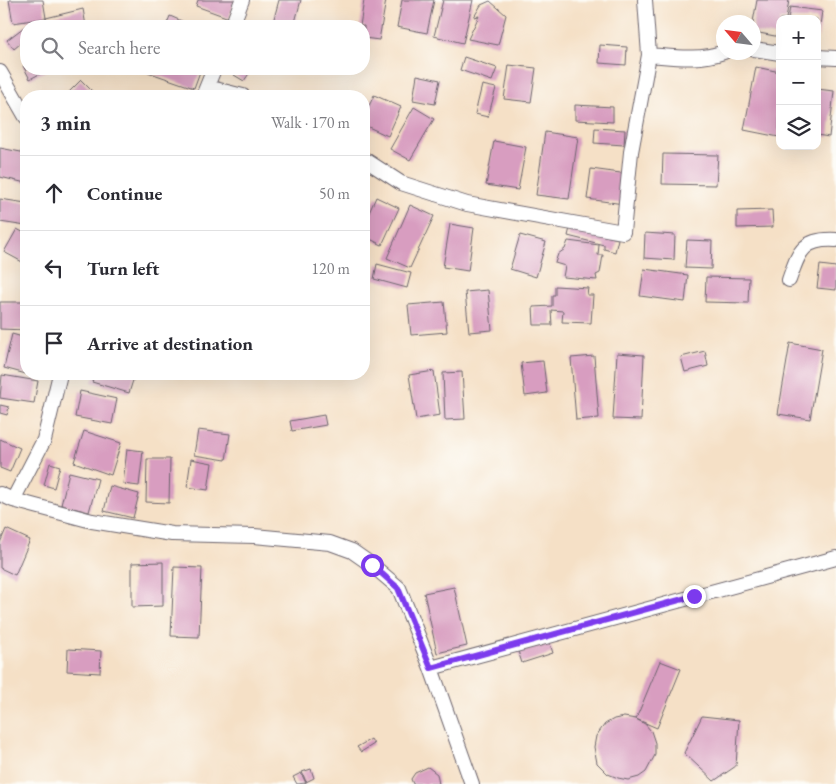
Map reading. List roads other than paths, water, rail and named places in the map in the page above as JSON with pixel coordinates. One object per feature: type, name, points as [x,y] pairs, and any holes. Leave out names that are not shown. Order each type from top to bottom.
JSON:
[{"type":"street","points":[[234,20],[242,0]]},
{"type":"street","points":[[370,163],[401,183],[466,204],[623,232],[631,152],[649,55],[644,0]]},
{"type":"street","points":[[761,50],[776,52]]},
{"type":"street","points":[[649,55],[688,58],[708,58],[716,55]]},
{"type":"street","points":[[821,56],[836,58]]},
{"type":"street","points":[[0,72],[20,107]]},
{"type":"street","points":[[205,90],[212,75]]},
{"type":"street","points":[[789,280],[797,257],[808,243],[827,239],[836,240]]},
{"type":"street","points":[[13,500],[44,440],[59,380]]},
{"type":"street","points":[[0,494],[13,500],[92,521],[172,534],[254,536],[330,544],[352,551],[372,565],[398,588],[431,668],[472,784]]},
{"type":"street","points":[[431,668],[836,558]]}]
